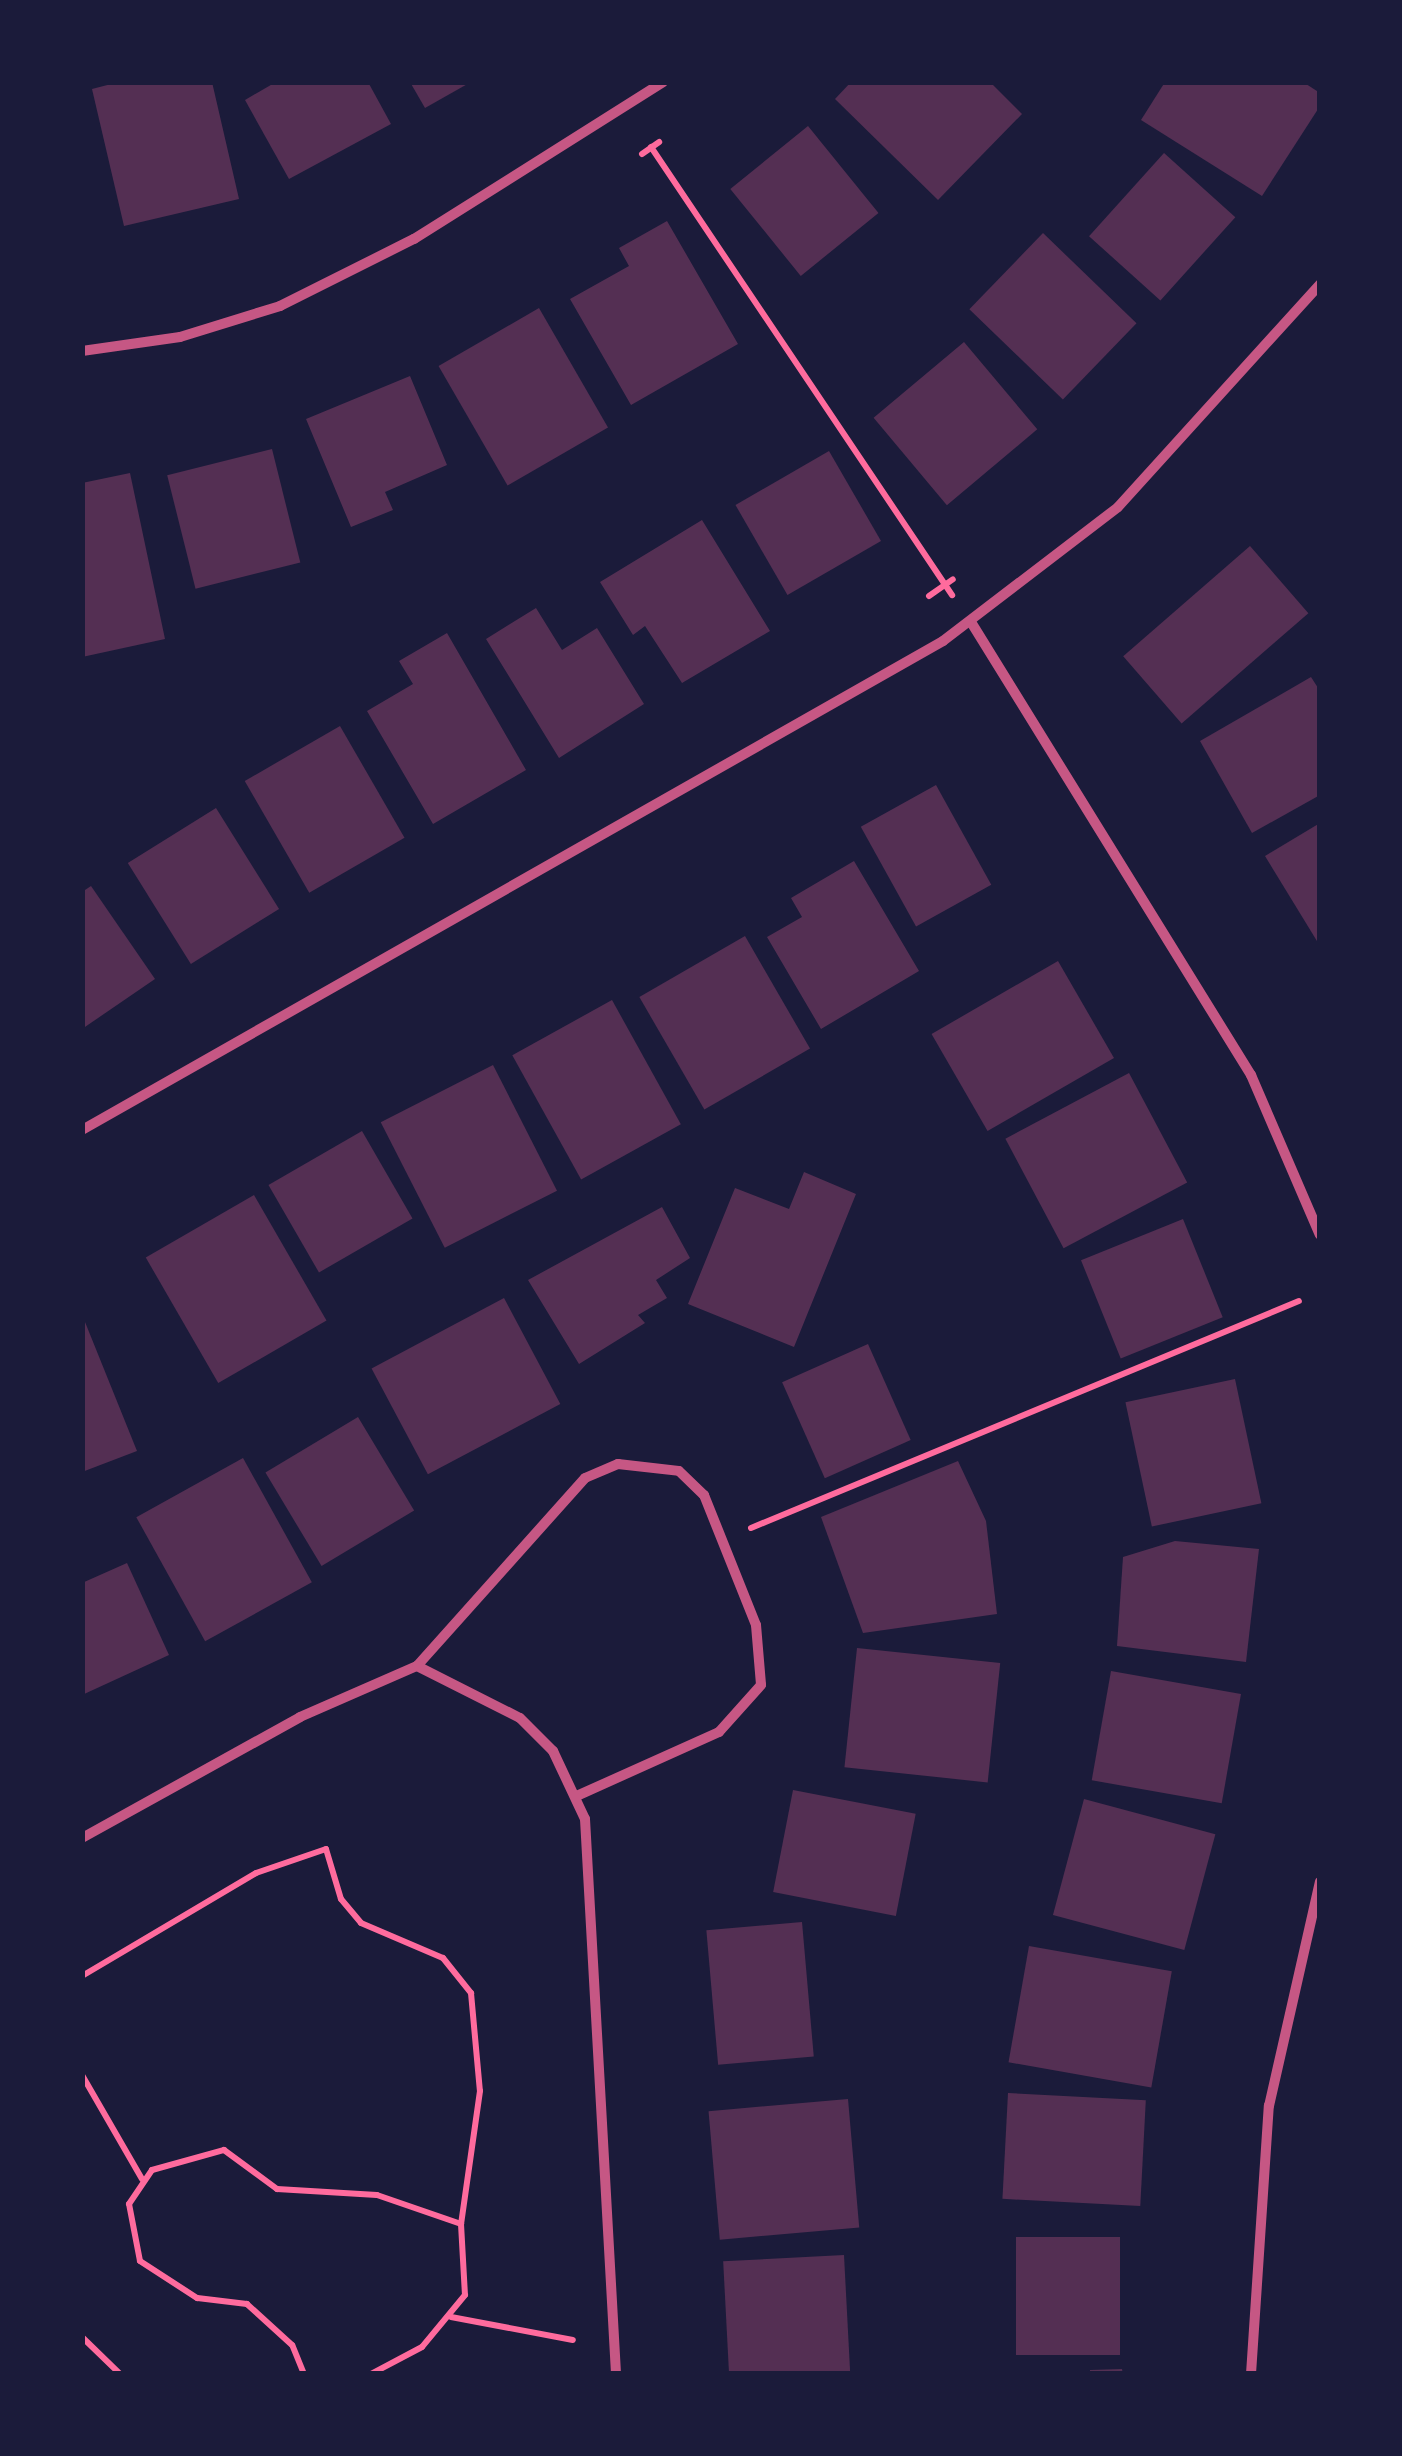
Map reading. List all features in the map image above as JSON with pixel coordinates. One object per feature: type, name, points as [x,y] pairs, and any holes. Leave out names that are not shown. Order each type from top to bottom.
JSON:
[{"type":"street","points":[[82,351],[180,337],[280,306],[414,239],[663,82]]},
{"type":"street","points":[[82,1130],[898,672],[971,622],[1118,507],[1320,284]]},
{"type":"street","points":[[971,622],[1251,1075],[1320,1235]]},
{"type":"street","points":[[82,1838],[329,1702],[416,1666],[586,1478],[618,1464],[679,1471],[704,1495],[756,1625],[761,1685],[719,1732],[579,1795]]},
{"type":"street","points":[[416,1666],[520,1718],[579,1795],[616,2374]]},
{"type":"street","points":[[1251,2374],[1269,2106],[1320,1882]]},
{"type":"path","points":[[642,154],[655,145],[945,586]]},
{"type":"path","points":[[929,596],[952,580]]},
{"type":"path","points":[[751,1528],[1299,1301]]},
{"type":"path","points":[[82,1976],[256,1874],[326,1849],[341,1899],[361,1922],[443,1958],[471,1993],[480,2090],[461,2224],[466,2285],[451,2318],[422,2347],[371,2374]]},
{"type":"path","points":[[82,2074],[142,2180]]},
{"type":"path","points":[[304,2374],[292,2345],[247,2304],[197,2298],[140,2262],[126,2222],[142,2180],[171,2161],[224,2150],[277,2189],[377,2195],[461,2224]]},
{"type":"path","points":[[451,2318],[573,2340]]},
{"type":"path","points":[[82,2337],[120,2374]]},
{"type":"building","points":[[119,82],[212,82],[239,199],[124,226],[92,89]]},
{"type":"building","points":[[276,82],[368,82],[391,124],[289,179],[245,100]]},
{"type":"building","points":[[410,82],[471,82],[425,108]]},
{"type":"building","points":[[851,82],[990,82],[1022,114],[938,200],[835,99]]},
{"type":"building","points":[[1165,82],[1303,82],[1320,93],[1320,106],[1262,196],[1141,120]]},
{"type":"building","points":[[808,126],[878,213],[801,276],[730,189]]},
{"type":"building","points":[[1164,153],[1235,217],[1160,300],[1089,236]]},
{"type":"building","points":[[667,221],[738,344],[631,405],[570,299],[629,266],[619,248]]},
{"type":"building","points":[[1043,233],[1137,323],[1063,400],[969,309]]},
{"type":"building","points":[[539,308],[608,428],[508,486],[439,366]]},
{"type":"building","points":[[964,342],[1037,429],[947,505],[874,418]]},
{"type":"building","points":[[410,376],[447,465],[385,492],[393,510],[351,527],[306,419]]},
{"type":"building","points":[[272,449],[300,563],[196,589],[167,475]]},
{"type":"building","points":[[829,451],[881,541],[787,595],[735,505]]},
{"type":"building","points":[[130,473],[165,639],[82,657],[82,483]]},
{"type":"building","points":[[702,520],[770,631],[682,683],[645,626],[633,635],[600,582]]},
{"type":"building","points":[[1250,546],[1308,613],[1182,723],[1123,656]]},
{"type":"building","points":[[536,608],[562,650],[597,628],[644,704],[559,758],[486,639]]},
{"type":"building","points":[[447,633],[526,770],[433,824],[367,711],[413,684],[399,661]]},
{"type":"building","points":[[1311,677],[1320,691],[1320,795],[1252,833],[1200,741]]},
{"type":"building","points":[[340,726],[405,838],[309,893],[245,781]]},
{"type":"building","points":[[936,785],[991,885],[916,926],[861,827]]},
{"type":"building","points":[[216,808],[279,909],[191,964],[128,863]]},
{"type":"building","points":[[1320,823],[1320,946],[1265,856]]},
{"type":"building","points":[[854,861],[919,971],[821,1029],[767,937],[802,917],[791,898]]},
{"type":"building","points":[[91,886],[155,979],[82,1029],[82,892]]},
{"type":"building","points":[[745,936],[810,1049],[704,1110],[639,997]]},
{"type":"building","points":[[1058,961],[1114,1058],[988,1131],[932,1034]]},
{"type":"building","points":[[612,1000],[681,1124],[581,1179],[512,1055]]},
{"type":"building","points":[[493,1065],[557,1191],[445,1248],[381,1122]]},
{"type":"building","points":[[1129,1073],[1187,1182],[1064,1248],[1005,1139]]},
{"type":"building","points":[[362,1131],[412,1218],[319,1272],[268,1185]]},
{"type":"building","points":[[804,1172],[856,1194],[794,1347],[688,1304],[735,1188],[789,1209]]},
{"type":"building","points":[[254,1195],[326,1321],[218,1383],[146,1258]]},
{"type":"building","points":[[662,1207],[690,1258],[656,1280],[667,1298],[638,1315],[645,1323],[579,1364],[528,1280]]},
{"type":"building","points":[[1183,1219],[1223,1317],[1121,1358],[1081,1260]]},
{"type":"building","points":[[504,1298],[560,1404],[428,1474],[372,1368]]},
{"type":"building","points":[[85,1322],[137,1451],[82,1472],[82,1323]]},
{"type":"building","points":[[868,1344],[911,1440],[825,1478],[782,1382]]},
{"type":"building","points":[[1235,1379],[1261,1503],[1152,1527],[1125,1402]]},
{"type":"building","points":[[358,1417],[414,1510],[322,1566],[265,1473]]},
{"type":"building","points":[[243,1458],[312,1582],[205,1641],[136,1517]]},
{"type":"building","points":[[958,1461],[986,1521],[997,1614],[863,1633],[821,1517]]},
{"type":"building","points":[[1175,1541],[1259,1549],[1246,1662],[1117,1646],[1123,1557]]},
{"type":"building","points":[[127,1563],[169,1655],[82,1695],[82,1583]]},
{"type":"building","points":[[857,1648],[1000,1663],[988,1782],[844,1767]]},
{"type":"building","points":[[1111,1671],[1241,1694],[1222,1803],[1092,1780]]},
{"type":"building","points":[[793,1790],[916,1814],[896,1916],[773,1892]]},
{"type":"building","points":[[1084,1799],[1215,1834],[1184,1950],[1053,1915]]},
{"type":"building","points":[[802,1922],[814,2056],[718,2065],[706,1930]]},
{"type":"building","points":[[1029,1946],[1172,1971],[1151,2087],[1009,2062]]},
{"type":"building","points":[[1008,2093],[1146,2100],[1140,2206],[1002,2199]]},
{"type":"building","points":[[848,2099],[859,2228],[720,2240],[709,2111]]},
{"type":"building","points":[[1016,2237],[1120,2237],[1120,2355],[1016,2355]]},
{"type":"building","points":[[844,2255],[850,2374],[729,2374],[723,2261]]},
{"type":"building","points":[[1122,2369],[1123,2374],[1090,2374],[1090,2370]]}]
